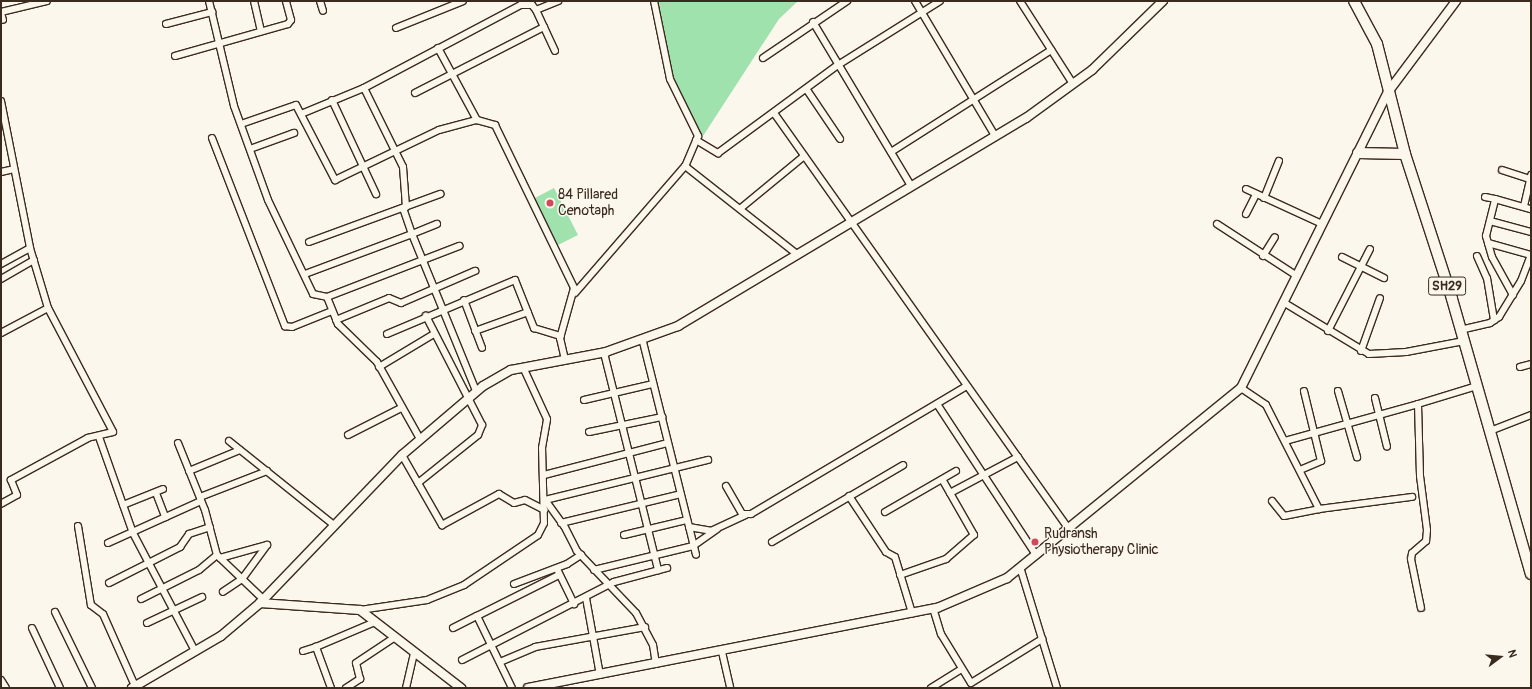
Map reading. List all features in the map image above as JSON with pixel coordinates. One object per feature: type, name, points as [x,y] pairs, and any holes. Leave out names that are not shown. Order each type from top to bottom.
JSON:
[{"type":"main road","name":"SH29","points":[[1354,1],[1377,44],[1405,154],[1464,341],[1531,574]]},
{"type":"main road","points":[[1358,153],[1405,154]]},
{"type":"street","points":[[3,20],[1,13],[46,1]]},
{"type":"street","points":[[209,1],[241,124],[268,200],[313,294],[327,297],[459,246]]},
{"type":"street","points":[[254,1],[261,31]]},
{"type":"street","points":[[174,56],[288,24],[291,20],[286,1]]},
{"type":"street","points":[[320,1],[323,11]]},
{"type":"street","points":[[396,28],[463,1]]},
{"type":"street","points":[[536,10],[558,1]]},
{"type":"street","points":[[565,360],[560,336],[575,293],[685,166],[696,140],[695,127],[670,79],[654,1]]},
{"type":"street","points":[[763,58],[813,22],[847,1]]},
{"type":"street","points":[[915,1],[995,136]]},
{"type":"street","points":[[696,140],[718,153],[807,90],[838,65],[940,1]]},
{"type":"street","points":[[1020,1],[1073,84]]},
{"type":"street","points":[[78,526],[91,605],[103,614],[134,687],[221,636],[262,601],[402,455],[472,394],[511,370],[604,352],[643,342],[678,326],[995,136],[1073,84],[1163,1]]},
{"type":"street","points":[[528,688],[722,652],[912,613],[933,608],[1007,578],[1241,388],[1388,92],[1456,1]]},
{"type":"street","points":[[301,114],[364,88],[521,4],[532,5],[536,10],[555,52]]},
{"type":"street","points":[[166,24],[212,12]]},
{"type":"street","points":[[813,22],[911,186]]},
{"type":"street","points":[[415,93],[544,27]]},
{"type":"street","points":[[438,48],[477,120]]},
{"type":"street","points":[[891,152],[1051,50]]},
{"type":"street","points":[[364,88],[405,176],[405,207],[412,234],[434,289],[481,420],[481,430],[418,484]]},
{"type":"street","points":[[807,90],[840,139]]},
{"type":"street","points":[[332,100],[376,194]]},
{"type":"street","points":[[1,101],[4,130],[14,169],[30,248],[48,308],[113,432],[78,443],[11,480],[17,495],[1,504]]},
{"type":"street","points":[[241,124],[293,105],[301,114],[331,178],[339,180],[439,130],[477,120],[495,125],[575,293]]},
{"type":"street","points":[[774,113],[1068,528]]},
{"type":"street","points":[[250,149],[294,133]]},
{"type":"street","points":[[212,138],[285,326],[292,327],[332,311]]},
{"type":"street","points":[[741,208],[804,156]]},
{"type":"street","points":[[1264,198],[1279,161]]},
{"type":"street","points":[[685,166],[741,208],[797,254]]},
{"type":"street","points":[[1,172],[14,169]]},
{"type":"street","points":[[1502,170],[1530,177],[1524,206]]},
{"type":"street","points":[[1246,190],[1322,224]]},
{"type":"street","points":[[309,242],[440,194]]},
{"type":"street","points":[[1246,214],[1256,194]]},
{"type":"street","points":[[1485,197],[1531,209]]},
{"type":"street","points":[[1495,199],[1490,221],[1488,242],[1513,295]]},
{"type":"street","points":[[1490,221],[1531,232]]},
{"type":"street","points":[[304,274],[438,224]]},
{"type":"street","points":[[1217,224],[1263,256],[1297,276]]},
{"type":"street","points":[[1263,256],[1275,237]]},
{"type":"street","points":[[1460,330],[1494,320],[1513,295],[1531,255],[1488,242]]},
{"type":"street","points":[[1,264],[30,248]]},
{"type":"street","points":[[1328,331],[1370,249]]},
{"type":"street","points":[[1477,256],[1487,278],[1494,320]]},
{"type":"street","points":[[1342,257],[1384,278]]},
{"type":"street","points":[[1,279],[34,260]]},
{"type":"street","points":[[336,320],[385,299],[401,303],[475,272]]},
{"type":"street","points":[[387,334],[426,316],[515,280],[534,328],[560,336]]},
{"type":"street","points":[[327,297],[336,320],[349,338],[379,366],[401,408],[420,438]]},
{"type":"street","points":[[1361,351],[1380,298]]},
{"type":"street","points":[[464,300],[482,348]]},
{"type":"street","points":[[1284,302],[1328,331],[1361,351],[1369,354],[1406,352],[1464,341]]},
{"type":"street","points":[[1,333],[48,308]]},
{"type":"street","points":[[475,331],[528,312]]},
{"type":"street","points":[[426,316],[434,334],[472,394]]},
{"type":"street","points":[[379,366],[434,334]]},
{"type":"street","points":[[643,342],[696,556]]},
{"type":"street","points":[[604,352],[658,570]]},
{"type":"street","points":[[1520,367],[1531,364]]},
{"type":"street","points":[[178,443],[201,499],[219,556],[262,601],[360,610],[427,600],[464,585],[538,535],[544,523],[545,500],[542,448],[547,419],[523,367]]},
{"type":"street","points":[[584,400],[653,384]]},
{"type":"street","points":[[594,570],[693,546],[717,529],[746,515],[967,386]]},
{"type":"street","points":[[1285,440],[1380,415],[1477,386]]},
{"type":"street","points":[[1241,388],[1266,405],[1319,509]]},
{"type":"street","points":[[1300,470],[1321,461],[1316,432],[1304,391]]},
{"type":"street","points":[[1338,392],[1356,457]]},
{"type":"street","points":[[1375,398],[1387,447]]},
{"type":"street","points":[[937,404],[1036,554]]},
{"type":"street","points":[[1418,404],[1420,476],[1427,530],[1426,541],[1412,553],[1411,559],[1421,608]]},
{"type":"street","points":[[348,436],[401,408]]},
{"type":"street","points":[[1490,431],[1531,415]]},
{"type":"street","points":[[589,432],[662,417]]},
{"type":"street","points":[[99,437],[133,533],[195,651]]},
{"type":"street","points":[[229,441],[334,525]]},
{"type":"street","points":[[544,474],[668,444]]},
{"type":"street","points":[[189,471],[240,450]]},
{"type":"street","points":[[402,455],[443,525],[495,494],[505,495],[514,503],[525,500],[545,510]]},
{"type":"street","points":[[950,493],[1018,457]]},
{"type":"street","points":[[545,500],[636,479],[708,460]]},
{"type":"street","points":[[772,542],[903,465]]},
{"type":"street","points":[[108,543],[133,533],[201,499],[267,471]]},
{"type":"street","points":[[885,512],[956,471]]},
{"type":"street","points":[[900,576],[946,559],[974,535],[942,479]]},
{"type":"street","points":[[726,486],[736,506],[746,515]]},
{"type":"street","points":[[123,506],[163,489]]},
{"type":"street","points":[[156,492],[165,517]]},
{"type":"street","points":[[561,523],[642,505],[681,494]]},
{"type":"street","points":[[849,496],[886,552],[895,557],[912,613]]},
{"type":"street","points":[[1272,501],[1284,516],[1319,509],[1412,497]]},
{"type":"street","points":[[545,500],[581,555],[645,627],[653,645],[656,664]]},
{"type":"street","points":[[624,535],[649,529],[688,523],[704,532],[717,529]]},
{"type":"street","points":[[109,582],[180,547],[189,534],[210,527]]},
{"type":"street","points":[[141,599],[199,570],[219,556],[264,543],[267,546],[242,579],[223,592]]},
{"type":"street","points":[[514,584],[556,568],[581,555]]},
{"type":"street","points":[[1020,567],[1057,688]]},
{"type":"street","points":[[556,568],[574,604]]},
{"type":"street","points":[[462,660],[586,598],[608,585],[667,568]]},
{"type":"street","points":[[453,628],[560,575]]},
{"type":"street","points":[[147,623],[173,609],[202,597]]},
{"type":"street","points":[[586,598],[600,675]]},
{"type":"street","points":[[933,608],[941,634],[970,683],[1042,639]]},
{"type":"street","points":[[360,610],[461,688]]},
{"type":"street","points":[[55,612],[92,688]]},
{"type":"street","points":[[477,616],[512,688]]},
{"type":"street","points":[[303,651],[375,622]]},
{"type":"street","points":[[500,662],[535,647],[645,627]]},
{"type":"street","points":[[32,628],[60,688]]},
{"type":"street","points":[[346,688],[360,679],[356,663],[395,637]]},
{"type":"street","points":[[316,647],[331,688]]},
{"type":"street","points":[[406,688],[414,652]]},
{"type":"street","points":[[722,652],[730,688]]},
{"type":"street","points":[[931,688],[962,669]]},
{"type":"street","points":[[1,680],[6,688]]},
{"type":"green space","points":[[655,1],[798,1],[779,19],[703,136],[683,105],[668,72]]},
{"type":"green space","points":[[554,188],[578,235],[558,245],[533,199]]},
{"type":"place","name":"84 Pillared Cenotaph","points":[[550,203]]},
{"type":"place","name":"Rudransh Physiotherapy Clinic","points":[[1035,542]]}]
